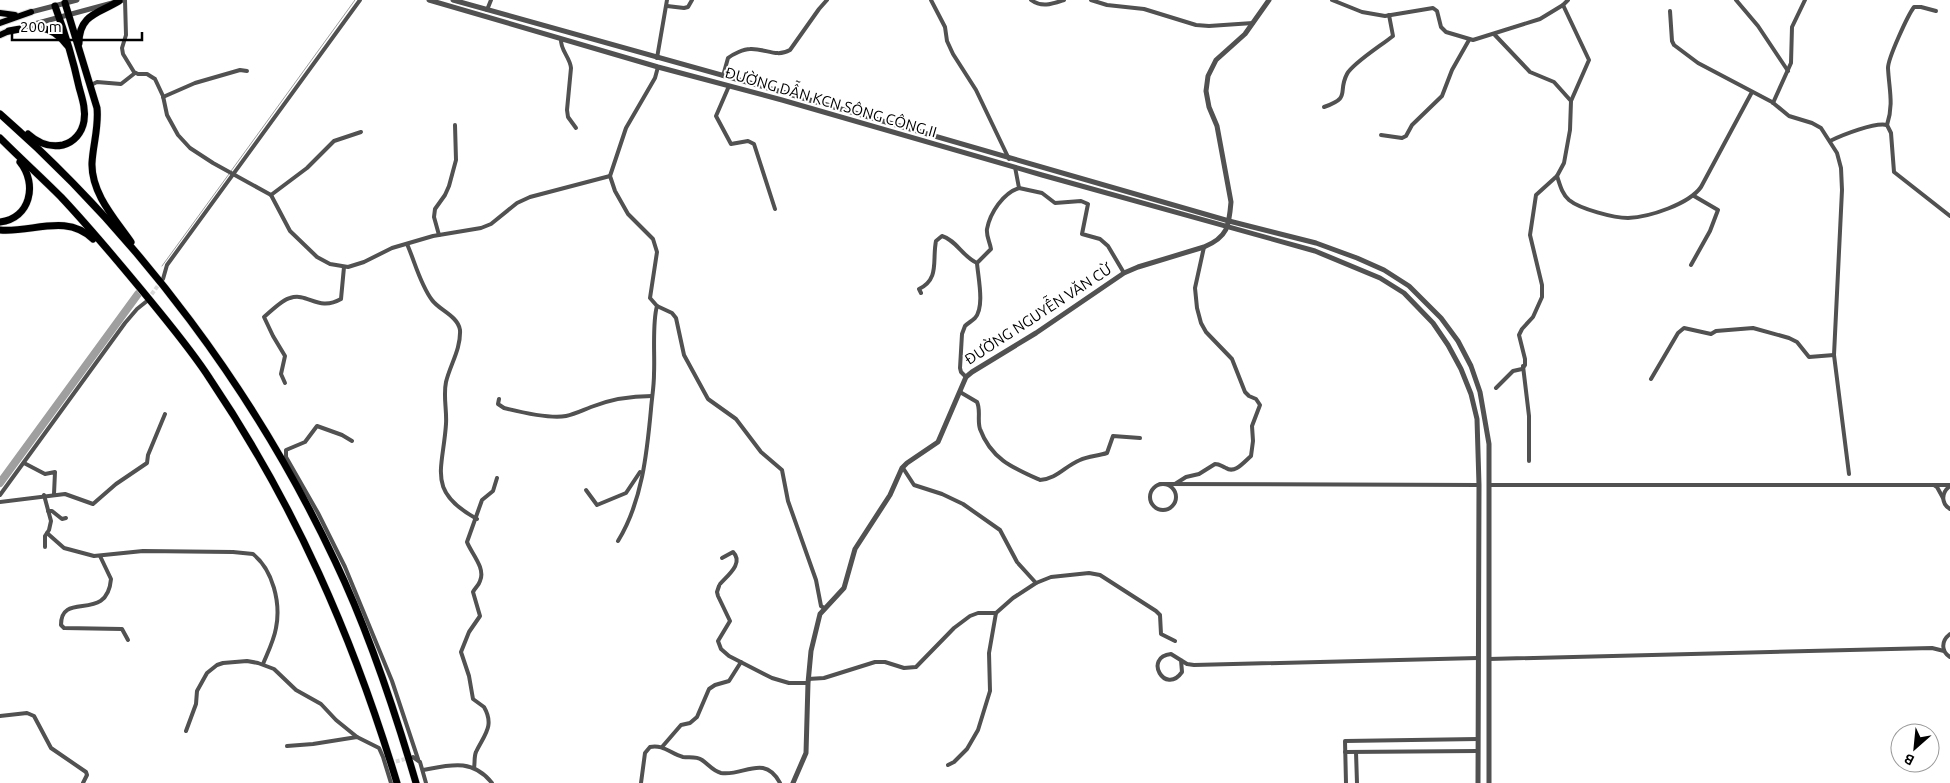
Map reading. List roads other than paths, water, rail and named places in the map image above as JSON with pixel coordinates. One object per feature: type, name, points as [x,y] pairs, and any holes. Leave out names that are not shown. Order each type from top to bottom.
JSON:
[{"type":"highway","points":[[81,53],[79,37],[83,25],[98,10],[122,0]]},
{"type":"highway","points":[[65,3],[91,85],[98,117],[92,162],[98,191],[104,204],[225,367],[278,452],[309,508],[336,563],[373,650],[400,727],[416,783]]},
{"type":"highway","points":[[0,109],[30,137],[46,145],[59,146],[70,142],[78,135],[84,114],[72,54],[55,6]]},
{"type":"highway","points":[[0,13],[18,16],[31,12]]},
{"type":"highway","points":[[0,23],[31,12]]},
{"type":"highway","points":[[0,31],[37,26],[45,28],[62,39],[72,54]]},
{"type":"highway","points":[[0,36],[9,30]]},
{"type":"highway","points":[[0,114],[74,184],[167,290]]},
{"type":"highway","points":[[0,138],[61,197],[117,260],[172,327],[210,378],[262,462],[292,516],[319,571],[355,657],[397,783]]},
{"type":"highway","points":[[0,143],[24,167],[30,186],[29,197],[20,214],[9,221],[0,222]]},
{"type":"highway","points":[[0,230],[16,230],[52,225],[66,226],[83,231],[97,243],[172,327]]},
{"type":"street","points":[[31,12],[77,0]]},
{"type":"street","points":[[9,30],[122,0],[126,35],[122,52],[136,73]]},
{"type":"street","points":[[163,279],[167,265],[360,0]]},
{"type":"street","name":"ĐƯỜNG DẪN KCN SÔNG CÔNG II","points":[[429,0],[658,67],[1227,228],[1315,251],[1380,278],[1404,293],[1433,323],[1461,369],[1471,394],[1477,419],[1479,485],[1478,783]]},
{"type":"street","name":"ĐƯỜNG DẪN KCN SÔNG CÔNG II","points":[[453,0],[1228,220],[1316,243],[1384,270],[1409,286],[1426,301],[1458,342],[1471,366],[1480,392],[1488,444],[1489,485],[1489,783]]},
{"type":"street","points":[[488,10],[491,0]]},
{"type":"street","points":[[657,58],[667,0]]},
{"type":"street","points":[[667,6],[684,8],[688,7],[692,0]]},
{"type":"street","points":[[723,76],[728,58],[746,50],[753,49],[778,54],[790,50],[827,0]]},
{"type":"street","points":[[931,0],[945,27],[947,40],[953,54],[976,90],[1009,158]]},
{"type":"street","points":[[1031,0],[1043,5],[1064,0]]},
{"type":"street","points":[[1091,0],[1107,5],[1144,9],[1196,25],[1254,23]]},
{"type":"street","points":[[1227,228],[1231,202],[1230,192],[1217,126],[1209,107],[1206,88],[1208,76],[1216,60],[1236,43],[1254,23],[1269,0]]},
{"type":"street","points":[[1332,0],[1362,12],[1389,15],[1433,8],[1437,11],[1443,30],[1469,40],[1477,40],[1540,19],[1568,0]]},
{"type":"street","points":[[1736,0],[1758,26],[1788,71]]},
{"type":"street","points":[[1773,103],[1792,60],[1792,27],[1806,0]]},
{"type":"street","points":[[1529,461],[1529,416],[1523,366],[1525,359],[1519,335],[1533,317],[1542,296],[1542,285],[1530,235],[1536,195],[1557,176],[1566,155],[1570,130],[1571,101],[1589,60],[1563,5]]},
{"type":"street","points":[[1936,11],[1914,7],[1890,56],[1888,67],[1892,109],[1887,125],[1891,133],[1894,172],[1950,216]]},
{"type":"street","points":[[1670,11],[1674,45],[1698,63],[1773,103],[1789,116],[1815,124],[1821,128],[1836,153],[1841,168],[1842,190],[1834,355],[1849,474]]},
{"type":"street","points":[[1324,107],[1341,99],[1345,81],[1351,69],[1393,36],[1389,15]]},
{"type":"street","points":[[1494,34],[1530,72],[1554,82],[1571,101]]},
{"type":"street","points":[[580,44],[582,37]]},
{"type":"street","points":[[561,39],[561,46],[572,68],[567,110],[568,117],[576,128]]},
{"type":"street","points":[[1381,135],[1402,138],[1406,136],[1412,125],[1442,96],[1452,70],[1469,40]]},
{"type":"street","points":[[658,67],[654,78],[626,128],[610,176],[615,191],[628,214],[656,245],[658,252],[650,295],[652,301],[657,306],[672,313],[676,318],[684,355],[707,397],[712,403],[736,419],[752,442],[768,459],[782,470],[788,501],[816,580],[821,606],[824,608]]},
{"type":"street","points":[[163,97],[195,83],[240,70],[247,71]]},
{"type":"street","points":[[91,85],[97,82],[121,84],[136,73],[147,74],[155,78],[163,97],[167,115],[183,141],[224,170],[271,195],[290,231],[296,238],[324,262],[335,266],[344,267],[364,262],[392,248],[439,235],[481,228],[491,224],[518,203],[530,197],[610,176]]},
{"type":"street","points":[[728,86],[716,116],[731,144],[748,141],[756,147],[775,209]]},
{"type":"street","points":[[1557,176],[1562,191],[1568,200],[1587,209],[1624,218],[1649,215],[1683,202],[1694,196],[1702,186],[1752,92]]},
{"type":"street","points":[[1830,141],[1880,124],[1887,125]]},
{"type":"street","points":[[439,235],[434,217],[435,209],[445,195],[456,160],[455,125]]},
{"type":"street","points":[[271,195],[307,168],[334,141],[361,132]]},
{"type":"street","points":[[955,150],[957,142]]},
{"type":"street","points":[[1015,167],[1019,188]]},
{"type":"street","points":[[976,263],[991,249],[987,229],[995,207],[1014,190],[1019,188],[1042,193],[1055,203],[1081,201],[1088,204],[1082,234],[1100,239],[1108,246],[1124,273]]},
{"type":"street","points":[[1691,265],[1710,231],[1718,210],[1694,196]]},
{"type":"street","name":"ĐƯỜNG NGUYỄN VĂN CỪ","points":[[793,783],[807,747],[808,681],[815,631],[820,614],[844,588],[855,549],[890,495],[903,468],[907,463],[938,442],[966,377],[1036,333],[1124,273],[1204,247],[1223,236],[1227,228]]},
{"type":"street","points":[[921,293],[919,289],[926,287],[932,279],[936,241],[942,236],[953,242],[966,257],[976,263],[980,278],[980,307],[975,318],[965,326],[961,346],[960,368],[966,377]]},
{"type":"street","points":[[407,244],[432,302],[456,322],[459,328],[458,350],[445,389],[446,425],[439,475],[446,492],[456,505],[477,519]]},
{"type":"street","points":[[1175,484],[1186,477],[1200,474],[1215,464],[1220,464],[1228,470],[1234,470],[1251,456],[1252,426],[1260,405],[1256,399],[1245,392],[1228,354],[1206,332],[1201,324],[1195,288],[1204,247]]},
{"type":"street","points":[[285,383],[281,374],[286,359],[264,317],[291,297],[302,297],[320,304],[341,299],[344,267]]},
{"type":"street","points":[[0,495],[137,308],[147,301]]},
{"type":"street","points":[[618,541],[632,513],[650,436],[657,306]]},
{"type":"street","points":[[1433,323],[1443,321]]},
{"type":"street","points":[[1651,379],[1678,333],[1684,328],[1711,334],[1716,331],[1753,328],[1793,339],[1809,357],[1834,355]]},
{"type":"street","points":[[1496,388],[1513,371],[1522,369],[1523,366]]},
{"type":"street","points":[[960,392],[977,402],[979,427],[988,445],[1003,462],[1040,480],[1047,480],[1057,476],[1080,460],[1107,453],[1113,436],[1140,438]]},
{"type":"street","points":[[499,399],[498,404],[504,408],[560,417],[618,399],[652,396]]},
{"type":"street","points":[[0,502],[64,494],[91,504],[96,502],[116,484],[147,463],[149,453],[165,414]]},
{"type":"street","points":[[352,442],[342,435],[317,426],[305,442],[286,450],[286,457],[318,513],[349,576],[392,681],[416,758],[423,770],[426,783]]},
{"type":"street","points":[[24,463],[45,474],[55,472],[54,494]]},
{"type":"street","points":[[586,490],[597,505],[611,500],[629,490],[643,468]]},
{"type":"street","points":[[903,468],[914,485],[942,494],[963,504],[1000,530],[1018,562],[1036,583]]},
{"type":"street","points":[[474,768],[475,755],[485,738],[489,723],[484,706],[473,699],[469,676],[461,652],[469,632],[480,616],[473,592],[480,582],[481,576],[478,562],[467,542],[477,519],[482,500],[493,491],[497,478]]},
{"type":"street","points":[[1160,484],[1173,488],[1177,496]]},
{"type":"street","points":[[1181,485],[1172,507],[1164,510],[1153,505],[1150,496],[1153,488],[1160,484],[1932,484],[1950,486]]},
{"type":"street","points":[[1932,484],[1937,487],[1946,506],[1950,509]]},
{"type":"street","points":[[1943,498],[1950,486]]},
{"type":"street","points":[[44,496],[51,521],[44,547]]},
{"type":"street","points":[[48,511],[54,512],[62,519],[66,518]]},
{"type":"street","points":[[47,533],[57,543],[69,550],[100,556],[143,551],[253,554],[268,571],[278,617],[272,641],[263,664]]},
{"type":"street","points":[[722,558],[733,552],[736,556],[734,569],[720,585],[717,593],[730,621],[719,637],[719,645],[724,652],[741,662],[789,683],[824,678],[875,662],[884,662],[904,668],[916,667],[954,628],[970,616],[978,613],[996,613]]},
{"type":"street","points":[[100,556],[110,579],[104,600],[99,603],[72,607],[63,616],[61,625],[64,628],[122,629],[128,640]]},
{"type":"street","points":[[948,765],[954,762],[967,749],[978,730],[990,691],[989,653],[996,613],[1013,598],[1036,583],[1051,578],[1089,573],[1100,575],[1156,611],[1160,616],[1161,634],[1174,641]]},
{"type":"street","points":[[1932,648],[1943,642],[1950,634]]},
{"type":"street","points":[[1943,642],[1944,651]]},
{"type":"street","points":[[1489,659],[1932,648],[1944,651],[1950,657]]},
{"type":"street","points":[[1194,665],[1176,678],[1168,680],[1160,675],[1157,667],[1160,659],[1167,654],[1175,655],[1181,660],[1194,665],[1478,658]]},
{"type":"street","points":[[1181,660],[1182,672]]},
{"type":"street","points":[[186,731],[196,704],[198,687],[212,668],[216,665],[232,661],[263,664],[274,669],[296,690],[322,704],[336,720],[357,737],[379,748],[388,764],[391,783]]},
{"type":"street","points":[[662,747],[681,725],[697,717],[709,689],[729,681],[741,662]]},
{"type":"street","points":[[0,716],[27,713],[34,716],[51,748],[86,772],[87,775],[83,783]]},
{"type":"street","points":[[287,746],[357,737]]},
{"type":"street","points":[[1346,783],[1345,741],[1478,740]]},
{"type":"street","points":[[641,783],[647,749],[654,746],[662,747],[681,757],[700,759],[713,769],[723,773],[737,773],[750,767],[769,771],[776,776],[780,783]]},
{"type":"street","points":[[1345,752],[1478,751]]},
{"type":"street","points":[[1356,752],[1357,783]]},
{"type":"street","points":[[423,770],[450,764],[474,768],[486,776],[492,783]]},
{"type":"waterway","points":[[231,171],[355,0]]},
{"type":"waterway","points":[[162,266],[229,174]]},
{"type":"waterway","points":[[0,483],[138,294]]},
{"type":"tunnel","points":[[148,299],[160,283]]},
{"type":"tunnel","points":[[390,763],[409,758]]}]
